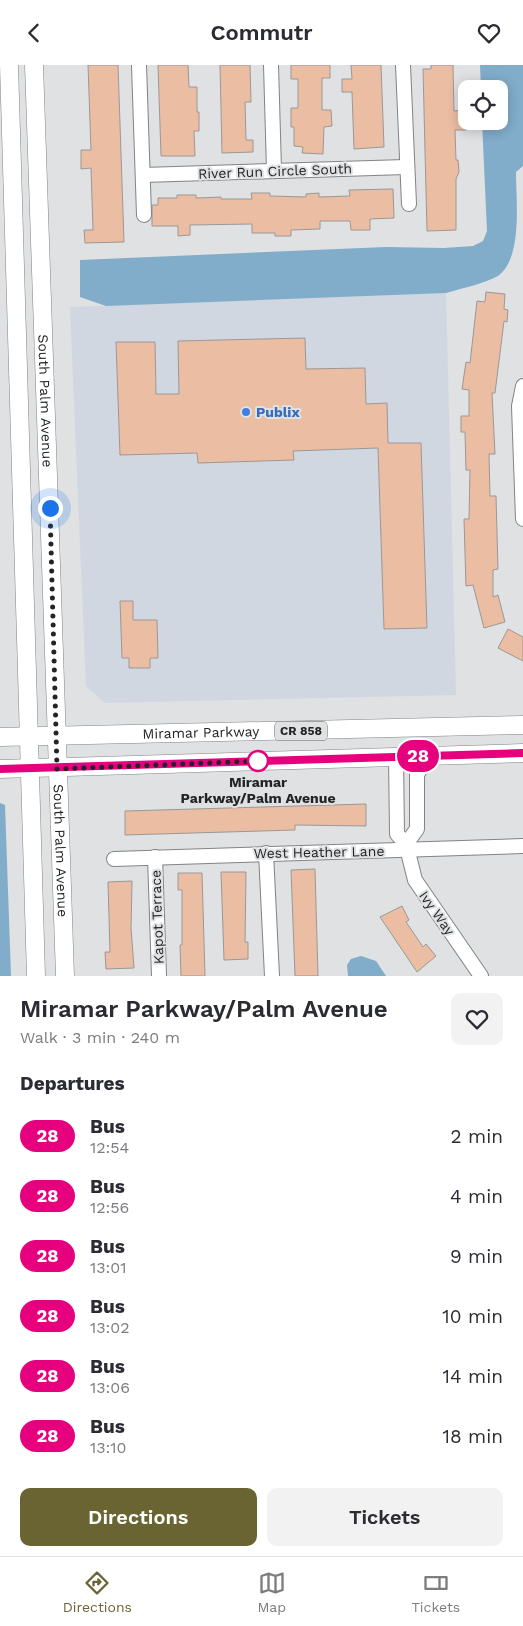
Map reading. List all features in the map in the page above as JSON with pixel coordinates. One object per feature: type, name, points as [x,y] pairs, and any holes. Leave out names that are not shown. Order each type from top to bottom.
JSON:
[{"type":"main road","name":"South Palm Avenue","points":[[10,65],[36,976]]},
{"type":"main road","name":"South Palm Avenue","points":[[34,65],[50,489],[57,769],[65,976]]},
{"type":"main road","name":"Miramar Parkway","points":[[0,737],[523,725]]},
{"type":"main road","points":[[396,757],[420,741],[445,728]]},
{"type":"main road","points":[[360,757],[386,743],[405,729]]},
{"type":"main road","name":"CR 858","points":[[0,769],[57,769],[360,757],[523,753]]},
{"type":"street","points":[[139,65],[144,215]]},
{"type":"street","points":[[271,65],[274,170]]},
{"type":"street","points":[[403,65],[409,204]]},
{"type":"street","name":"River Run Circle South","points":[[143,175],[406,167]]},
{"type":"street","points":[[523,386],[519,406],[523,519]]},
{"type":"street","points":[[406,847],[417,829],[417,775],[426,756]]},
{"type":"street","name":"Ivy Way","points":[[396,757],[397,834],[406,847],[415,880],[420,889],[481,976]]},
{"type":"street","name":"West Heather Lane","points":[[114,859],[406,847],[523,846]]},
{"type":"street","points":[[266,853],[272,976]]},
{"type":"street","name":"Kapot Terrace","points":[[155,857],[159,976]]},
{"type":"shaded area","points":[[446,293],[456,695],[105,703],[86,686],[70,307]]},
{"type":"water","points":[[480,65],[523,65],[523,166],[516,172],[517,212],[515,243],[506,268],[498,276],[479,284],[446,293],[106,306],[80,297],[80,260],[386,247],[444,248],[473,246],[483,241],[487,231],[482,130],[508,130],[508,80],[481,80]]},
{"type":"water","points":[[0,803],[5,805],[11,976],[0,976]]},
{"type":"water","points":[[361,956],[376,961],[386,976],[348,976],[347,965],[351,959]]},
{"type":"building","points":[[88,65],[118,65],[124,242],[85,243],[84,230],[93,230],[91,168],[81,169],[81,150],[91,150]]},
{"type":"building","points":[[158,65],[188,65],[189,87],[197,87],[199,131],[194,131],[195,156],[161,156]]},
{"type":"building","points":[[220,65],[250,65],[251,102],[245,102],[246,140],[253,140],[253,152],[222,153]]},
{"type":"building","points":[[291,65],[330,65],[330,78],[322,78],[322,110],[331,110],[332,126],[324,127],[323,154],[302,153],[303,147],[294,146],[291,108],[298,108],[298,79],[291,79]]},
{"type":"building","points":[[351,65],[381,65],[384,147],[354,149],[352,92],[342,92],[342,79],[352,79]]},
{"type":"building","points":[[431,65],[453,65],[454,111],[458,111],[458,130],[455,130],[456,160],[458,160],[459,172],[456,179],[456,230],[427,231],[423,69],[431,69]]},
{"type":"building","points":[[393,189],[394,218],[370,219],[370,230],[351,230],[350,221],[320,221],[320,229],[291,230],[291,236],[275,236],[275,233],[252,233],[252,224],[190,225],[190,235],[178,236],[178,226],[152,226],[152,205],[158,205],[158,198],[177,198],[177,195],[196,195],[196,198],[252,199],[251,193],[270,193],[270,196],[306,197],[306,194],[319,193],[319,197],[350,196],[349,190]]},
{"type":"building","points":[[486,292],[505,294],[504,309],[508,310],[507,322],[504,321],[495,393],[492,393],[495,454],[489,454],[490,496],[496,496],[498,569],[493,570],[493,597],[498,595],[505,622],[484,628],[473,585],[466,586],[464,519],[469,519],[470,470],[466,470],[465,432],[461,432],[461,416],[469,416],[469,390],[462,389],[466,362],[470,363],[477,301],[485,302]]},
{"type":"building","points":[[305,338],[306,369],[365,368],[366,404],[387,403],[388,443],[421,443],[427,628],[384,629],[378,448],[293,451],[294,460],[198,463],[197,453],[120,455],[116,342],[155,342],[156,394],[179,394],[178,341]]},
{"type":"building","points":[[120,601],[133,601],[133,620],[157,620],[158,658],[150,658],[150,668],[129,668],[129,658],[122,658]]},
{"type":"building","points":[[508,629],[523,637],[523,661],[498,648]]},
{"type":"building","points":[[366,804],[366,826],[295,825],[295,830],[125,835],[125,811]]},
{"type":"building","points":[[315,869],[318,976],[295,976],[291,870]]},
{"type":"building","points":[[221,872],[246,872],[245,942],[248,942],[248,959],[224,960]]},
{"type":"building","points":[[178,873],[202,873],[205,976],[181,976],[182,890],[178,890]]},
{"type":"building","points":[[132,881],[131,928],[134,968],[106,969],[105,952],[110,952],[108,882]]},
{"type":"building","points":[[402,906],[409,920],[406,922],[423,947],[426,944],[436,956],[417,972],[380,917]]},
{"type":"bus line","name":"28","points":[[0,769],[57,769],[360,757],[523,753]]},
{"type":"place","name":"Publix","points":[[246,412]]},
{"type":"place","name":"Miramar Parkway/Palm Avenue","points":[[258,761]]},
{"type":"route","points":[[50,508],[57,769],[258,761]]}]
